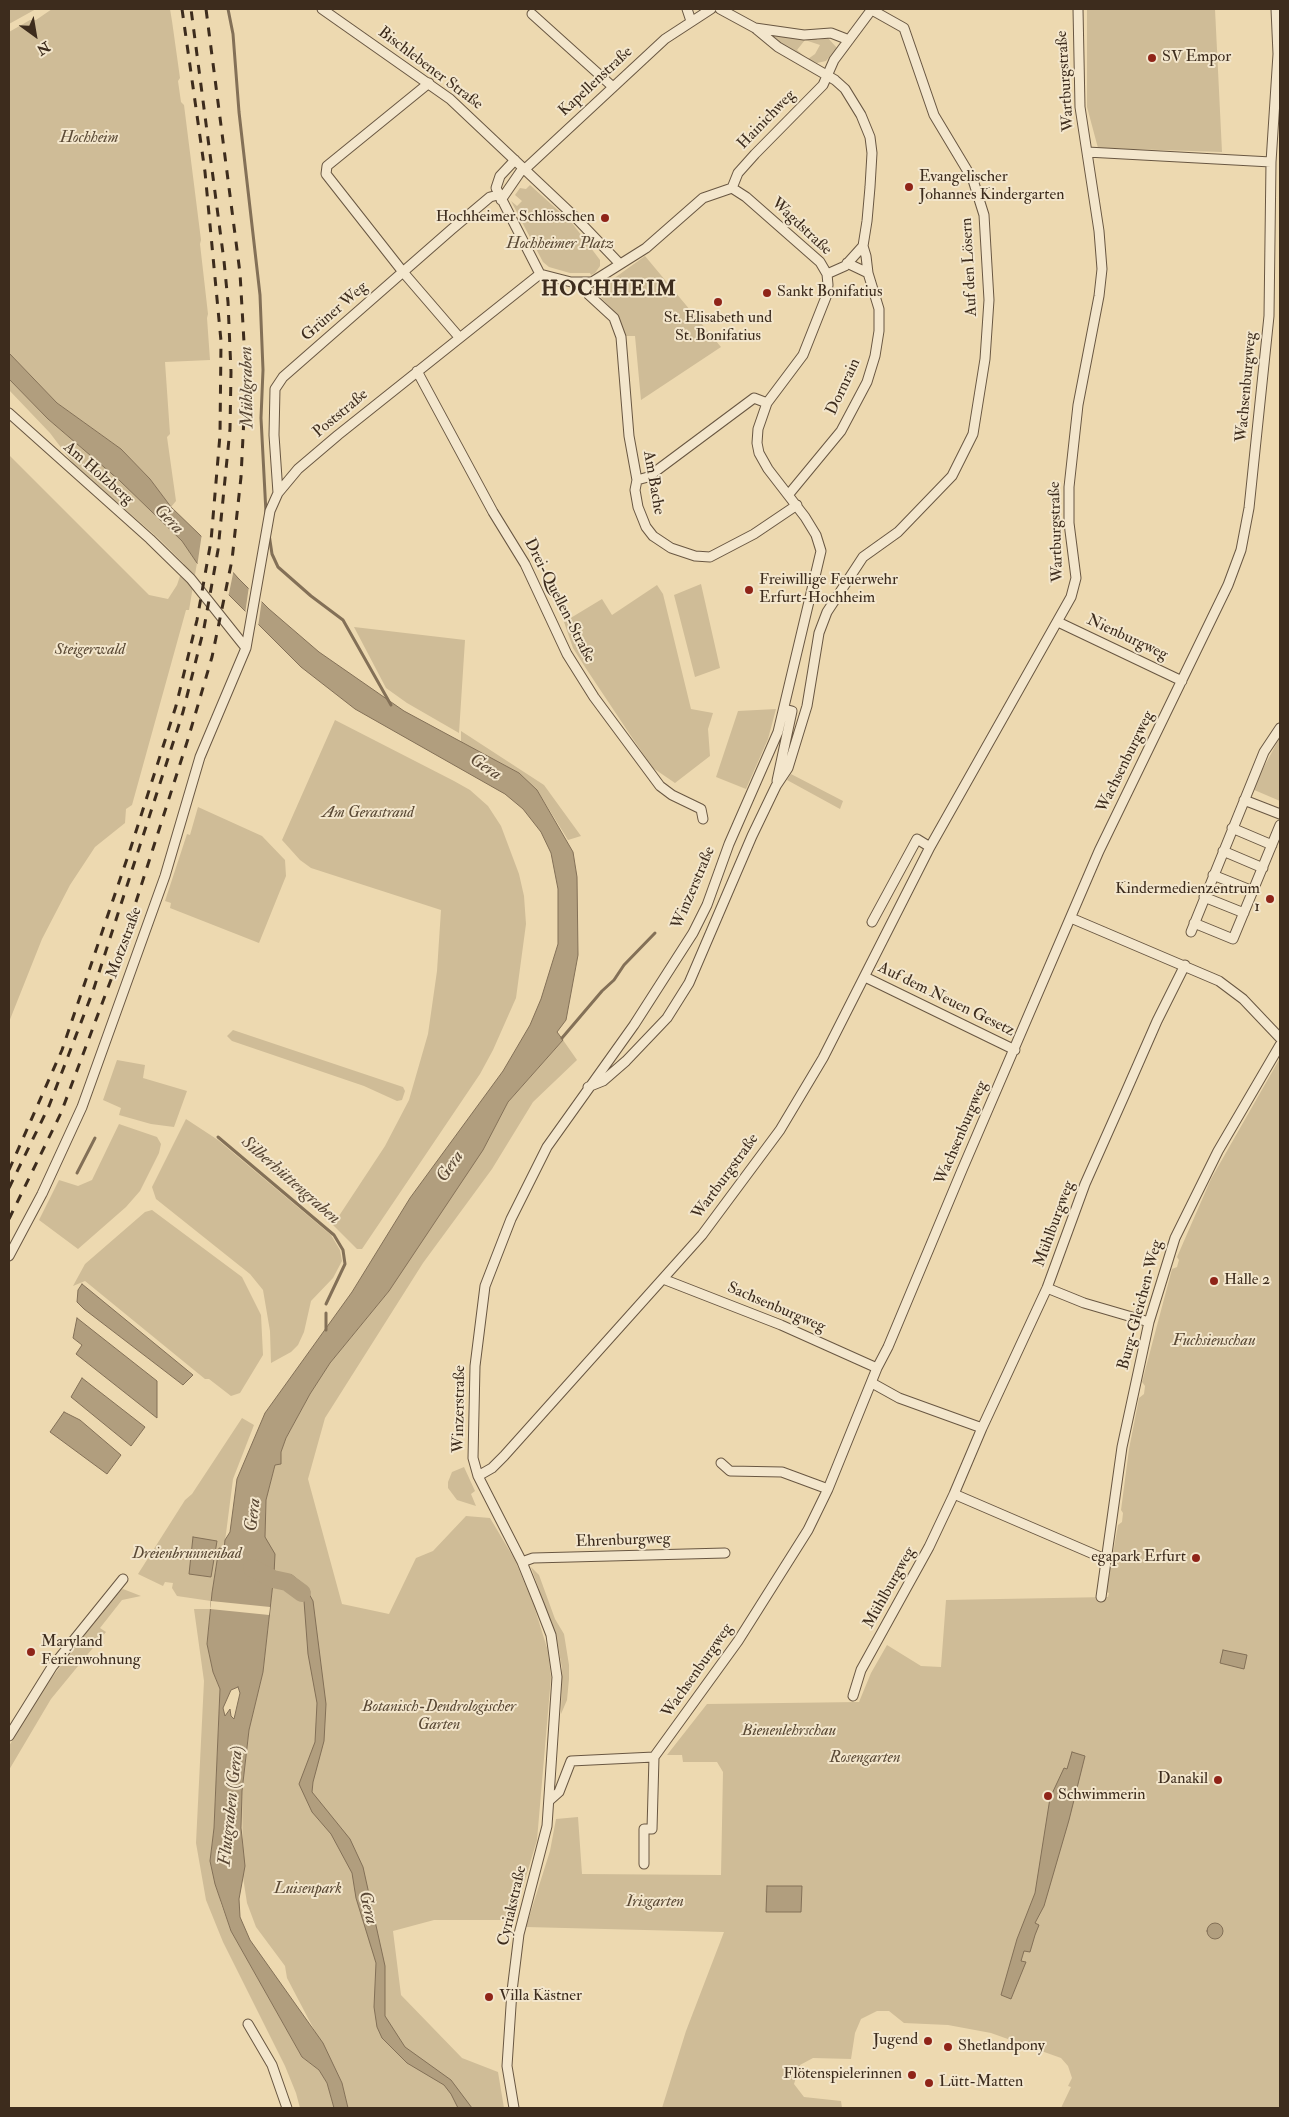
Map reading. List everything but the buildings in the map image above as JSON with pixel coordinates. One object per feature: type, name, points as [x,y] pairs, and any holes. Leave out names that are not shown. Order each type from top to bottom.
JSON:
[{"type":"street","name":"Bischlebener Straße","points":[[322,9],[429,83],[476,122],[515,160]]},
{"type":"street","points":[[688,9],[691,21]]},
{"type":"street","name":"Kapellenstraße","points":[[523,169],[665,39],[710,9]]},
{"type":"street","points":[[720,9],[754,28],[804,35],[831,33],[849,40]]},
{"type":"street","name":"Wartburgstraße","points":[[478,1476],[492,1468],[504,1456],[702,1235],[780,1130],[815,1072],[930,847],[1071,597],[1076,578],[1069,523],[1069,487],[1078,405],[1099,296],[1102,269],[1080,107],[1078,9]]},
{"type":"street","name":"Wachsenburgweg","points":[[654,1757],[758,1610],[794,1553],[828,1489],[877,1368],[888,1347],[1099,850],[1228,586],[1241,550],[1260,411],[1271,290],[1271,162],[1278,72],[1276,9]]},
{"type":"street","name":"Hainichweg","points":[[732,188],[738,173],[754,154],[823,84],[834,60],[872,10]]},
{"type":"street","name":"Auf den Lösern","points":[[872,10],[904,28],[934,115],[973,180],[984,215],[989,300],[978,412],[973,434],[965,455],[952,476],[928,503],[898,532],[873,547]]},
{"type":"street","points":[[532,14],[613,87]]},
{"type":"street","name":"Dornrain","points":[[754,28],[778,47],[828,75],[844,88],[866,124],[872,153],[863,246],[868,273],[879,309],[877,347],[867,382],[841,431],[822,452],[796,489],[789,494]]},
{"type":"street","points":[[429,83],[327,166],[326,174],[403,272],[459,337]]},
{"type":"street","name":"Wartburgstraße","points":[[1087,152],[1271,162]]},
{"type":"street","points":[[620,264],[575,217],[515,160],[500,176],[496,188],[499,197],[540,274],[585,284],[599,279],[659,238],[703,198],[732,188]]},
{"type":"street","points":[[499,197],[523,169]]},
{"type":"street","name":"Wagdstraße","points":[[732,188],[746,197],[820,262],[827,274],[826,296],[803,356],[767,403],[761,417],[757,443],[768,469],[789,494],[816,534],[821,551]]},
{"type":"street","name":"Grüner Weg","points":[[278,493],[274,435],[275,389],[283,377],[490,197],[499,197]]},
{"type":"street","points":[[827,274],[848,263],[863,246]]},
{"type":"street","points":[[848,263],[868,273]]},
{"type":"street","name":"Poststraße","points":[[248,633],[270,511],[278,493],[298,469],[416,371],[540,274]]},
{"type":"street","name":"Am Bache","points":[[585,284],[588,295],[614,318],[621,337],[629,436],[637,480],[635,490],[638,507],[646,527],[653,536],[671,548],[695,556],[710,556],[754,534],[797,505]]},
{"type":"street","name":"Drei-Quellen-Straße","points":[[416,371],[493,512],[525,564],[567,654],[594,697],[660,786],[672,795],[701,809],[703,819]]},
{"type":"street","points":[[637,480],[648,477],[754,398],[767,403]]},
{"type":"street","name":"Am Holzberg","points":[[9,413],[184,572],[246,648]]},
{"type":"street","name":"Winzerstraße","points":[[587,1088],[602,1081],[626,1061],[667,1018],[678,1001],[708,942],[776,786],[788,768],[804,715],[819,632],[827,612],[863,557],[873,547]]},
{"type":"street","name":"Winzerstraße","points":[[550,1800],[557,1700],[555,1656],[551,1635],[522,1562],[478,1476],[473,1458],[475,1366],[485,1286],[528,1183],[546,1147],[644,1010],[693,933],[707,905],[729,844],[778,732],[821,551]]},
{"type":"street","name":"Nienburgweg","points":[[1058,622],[1182,681]]},
{"type":"street","name":"Motzstraße","points":[[9,1256],[42,1194],[82,1107],[164,876],[200,757],[246,648],[248,633]]},
{"type":"street","name":"Winzerstraße","points":[[776,786],[792,711],[784,709]]},
{"type":"street","points":[[1190,932],[1264,752],[1280,728]]},
{"type":"street","points":[[1244,800],[1280,814]]},
{"type":"street","points":[[1194,923],[1233,939],[1280,825]]},
{"type":"street","points":[[1232,828],[1272,845]]},
{"type":"street","points":[[872,922],[916,839],[930,847]]},
{"type":"street","points":[[1223,851],[1262,868]]},
{"type":"street","points":[[1213,875],[1253,891]]},
{"type":"street","points":[[1204,897],[1244,913]]},
{"type":"street","points":[[1071,918],[1185,965],[1230,989],[1277,1032],[1280,1038]]},
{"type":"street","name":"Mühlburgweg","points":[[853,1696],[861,1670],[929,1547],[954,1494],[982,1428],[1047,1288],[1086,1184],[1157,1021],[1185,965]]},
{"type":"street","name":"Auf dem Neuen Gesetz","points":[[865,977],[1015,1050]]},
{"type":"street","name":"Burg-Gleichen-Weg","points":[[1101,1597],[1122,1448],[1149,1322],[1175,1238],[1187,1210],[1280,1045]]},
{"type":"street","name":"Sachsenburgweg","points":[[663,1279],[781,1325],[877,1368]]},
{"type":"street","points":[[1047,1288],[1084,1304],[1149,1322]]},
{"type":"street","points":[[872,1383],[899,1398],[982,1428]]},
{"type":"street","points":[[721,1463],[730,1471],[782,1472],[828,1489]]},
{"type":"street","points":[[954,1494],[1105,1559]]},
{"type":"street","name":"Ehrenburgweg","points":[[522,1562],[533,1558],[725,1553]]},
{"type":"street","points":[[9,1736],[47,1675],[123,1579]]},
{"type":"street","points":[[550,1800],[559,1792],[571,1761],[654,1757],[652,1828],[644,1829],[644,1864]]},
{"type":"street","name":"Cyriakstraße","points":[[514,2108],[507,2066],[518,1943],[547,1826],[550,1800]]},
{"type":"street","points":[[248,2024],[272,2065],[287,2108]]},
{"type":"green space","points":[[9,9],[36,9],[9,24]]},
{"type":"green space","name":"Hochheim","points":[[52,9],[170,9],[180,78],[178,81],[181,102],[184,105],[201,240],[210,360],[165,362],[170,434],[167,437],[176,501],[171,507],[150,479],[121,449],[57,403],[9,353],[9,32],[30,20],[36,20]]},
{"type":"green space","name":"SV Empor","points":[[1087,9],[1215,9],[1222,152],[1098,148],[1087,107]]},
{"type":"green space","points":[[767,33],[799,39],[816,38],[817,40],[828,38],[837,48],[826,61],[817,63],[808,59],[815,54],[820,45],[805,40],[797,50],[804,56],[803,58]]},
{"type":"green space","name":"Hochheimer Platz","points":[[530,185],[572,223],[600,260],[600,266],[595,273],[591,275],[590,273],[570,273],[549,267],[543,262],[511,201],[517,206],[522,201],[515,195],[520,188],[526,189]]},
{"type":"green space","points":[[645,256],[721,347],[641,400],[635,336],[625,336],[617,314],[595,292]]},
{"type":"green space","name":"Steigerwald","points":[[9,379],[48,419],[119,480],[182,541],[197,563],[189,610],[186,610],[132,805],[126,809],[125,823],[95,847],[70,885],[42,939],[9,1022],[9,455],[149,595],[168,599],[177,585],[184,564],[157,537],[75,466],[50,433],[9,390]]},
{"type":"green space","points":[[701,584],[720,668],[695,677],[674,595]]},
{"type":"green space","points":[[657,585],[663,594],[691,709],[713,713],[708,729],[710,756],[675,783],[653,768],[635,742],[573,648],[564,622],[602,599],[612,615]]},
{"type":"green space","points":[[354,627],[465,640],[459,733],[407,703],[386,688]]},
{"type":"green space","points":[[776,709],[768,739],[746,789],[716,777],[738,711]]},
{"type":"green space","name":"Am Gerastrand","points":[[335,720],[454,781],[470,790],[488,806],[501,826],[519,874],[524,896],[526,924],[516,998],[493,1050],[480,1074],[362,1249],[357,1249],[333,1225],[385,1146],[409,1100],[428,1034],[437,971],[441,910],[311,868],[300,860],[282,840]]},
{"type":"green space","points":[[461,731],[544,785],[581,836],[568,840],[537,790],[519,773],[461,742]]},
{"type":"green space","points":[[1280,737],[1280,801],[1252,789]]},
{"type":"green space","points":[[791,774],[843,801],[840,809],[787,780]]},
{"type":"green space","points":[[198,807],[262,836],[285,860],[286,876],[259,943],[170,908],[171,903],[165,901],[187,834],[190,835]]},
{"type":"green space","points":[[233,1030],[403,1087],[405,1091],[402,1100],[397,1101],[364,1086],[232,1041],[227,1036]]},
{"type":"green space","points":[[563,1040],[577,1060],[533,1102],[492,1169],[423,1263],[325,1418],[308,1479],[342,1604],[389,1614],[416,1558],[433,1551],[466,1516],[490,1518],[515,1560],[534,1606],[548,1651],[551,1677],[537,1840],[513,1920],[434,1920],[393,1931],[401,1995],[462,2058],[498,2072],[504,2108],[348,2108],[342,2083],[287,1978],[285,1966],[256,1927],[247,1903],[243,1877],[242,1791],[249,1730],[263,1672],[274,1574],[265,1537],[266,1500],[275,1465],[281,1464],[281,1452],[286,1438],[310,1394],[330,1363],[389,1291],[483,1150],[508,1102]]},
{"type":"green space","name":"egapark Erfurt","points":[[1280,1058],[1280,2108],[1061,2108],[1071,2087],[1068,2086],[1072,2078],[1068,2066],[1061,2058],[991,2033],[948,2025],[904,2023],[889,2011],[877,2011],[861,2019],[855,2033],[851,2059],[813,2058],[800,2065],[794,2084],[804,2097],[841,2101],[842,2108],[662,2108],[686,2031],[724,1932],[526,1927],[550,1851],[556,1819],[578,1817],[582,1874],[721,1875],[723,1772],[717,1762],[683,1762],[682,1755],[667,1755],[707,1704],[859,1702],[871,1673],[887,1645],[921,1666],[941,1667],[946,1600],[1108,1597],[1109,1593],[1106,1592],[1118,1525],[1122,1522],[1123,1513],[1121,1510],[1129,1449],[1139,1398],[1144,1394],[1145,1386],[1142,1382],[1172,1269],[1177,1267],[1179,1260],[1177,1257],[1211,1179]]},
{"type":"green space","points":[[117,1060],[145,1065],[143,1078],[187,1091],[174,1127],[151,1124],[119,1115],[121,1108],[103,1100]]},
{"type":"green space","points":[[186,1119],[218,1140],[331,1235],[340,1250],[342,1261],[333,1278],[311,1301],[304,1332],[298,1345],[291,1352],[271,1363],[270,1331],[263,1290],[250,1274],[156,1199],[152,1187]]},
{"type":"green space","points":[[119,1124],[157,1137],[161,1144],[159,1153],[140,1191],[126,1207],[78,1249],[39,1220],[59,1180],[78,1186],[92,1180]]},
{"type":"green space","points":[[152,1210],[242,1277],[261,1315],[263,1355],[240,1393],[231,1396],[209,1379],[205,1379],[85,1281],[73,1286],[85,1264],[145,1212]]},
{"type":"green space","name":"Dreienbrunnenbad","points":[[242,1418],[254,1425],[233,1479],[224,1549],[219,1549],[211,1601],[177,1596],[172,1588],[173,1583],[165,1582],[163,1586],[138,1574],[185,1500],[192,1494]]},
{"type":"green space","points":[[464,1467],[475,1491],[471,1494],[476,1506],[457,1500],[448,1488],[452,1472]]},
{"type":"green space","points":[[531,1567],[539,1575],[555,1619],[564,1634],[569,1665],[569,1679],[567,1700],[561,1714],[562,1668],[557,1641]]},
{"type":"green space","points":[[123,1589],[141,1596],[122,1600],[100,1628],[106,1632],[51,1699],[9,1770],[9,1746],[43,1689],[117,1593]]},
{"type":"green space","points":[[194,1609],[210,1609],[207,1644],[213,1672],[220,1689],[214,1828],[210,1861],[221,1904],[231,1931],[302,2057],[319,2070],[327,2083],[334,2108],[300,2108],[285,2066],[223,1942],[206,1900],[196,1843],[204,1681]]},
{"type":"water","name":"Flutgraben (Gera)","points":[[9,353],[57,403],[121,449],[150,479],[171,507],[200,535],[238,578],[269,609],[319,652],[404,711],[519,773],[537,790],[573,852],[577,877],[578,955],[566,1020],[557,1032],[563,1040],[508,1102],[483,1150],[389,1291],[330,1363],[310,1394],[286,1438],[281,1452],[281,1464],[275,1465],[266,1500],[265,1537],[275,1554],[274,1574],[263,1672],[249,1730],[242,1791],[241,1828],[245,1866],[239,1899],[240,1917],[250,1940],[323,2043],[342,2083],[348,2108],[334,2108],[327,2083],[319,2070],[302,2057],[231,1931],[215,1884],[210,1861],[214,1828],[220,1689],[213,1672],[207,1644],[219,1548],[224,1549],[225,1540],[230,1532],[237,1479],[265,1413],[352,1292],[410,1198],[503,1071],[530,1025],[541,999],[558,944],[558,889],[551,853],[541,832],[523,809],[505,794],[355,709],[301,667],[197,563],[182,541],[119,480],[48,419],[9,379]],"holes":[[[238,1687],[240,1693],[234,1719],[231,1716],[230,1709],[225,1716],[223,1708],[231,1690]]]},
{"type":"water","points":[[82,1284],[193,1375],[183,1385],[84,1309],[77,1302],[78,1290]]},
{"type":"water","points":[[77,1318],[157,1381],[157,1418],[76,1354],[82,1345],[73,1338]]},
{"type":"water","points":[[82,1378],[145,1427],[131,1446],[71,1397]]},
{"type":"water","points":[[64,1412],[80,1420],[121,1455],[107,1474],[50,1432]]},
{"type":"water","points":[[193,1537],[217,1541],[211,1577],[189,1574]]},
{"type":"water","points":[[283,1574],[292,1575],[304,1585],[313,1601],[326,1704],[324,1741],[312,1792],[350,1839],[363,1867],[385,1966],[385,2016],[405,2047],[451,2080],[472,2108],[458,2108],[444,2085],[407,2063],[382,2038],[377,2027],[374,2007],[376,1963],[356,1898],[352,1873],[331,1834],[312,1812],[299,1784],[315,1742],[317,1703],[308,1654],[304,1601],[294,1588],[282,1582]]},
{"type":"water","points":[[1223,1650],[1247,1655],[1244,1669],[1220,1663]]},
{"type":"water","points":[[1072,1752],[1085,1756],[1044,1906],[1035,1923],[1039,1925],[1030,1952],[1024,1951],[1021,1961],[1026,1962],[1011,1999],[1001,1995],[1017,1939],[1035,1893],[1050,1798],[1064,1768],[1067,1769]]},
{"type":"water","points":[[767,1886],[802,1886],[801,1912],[766,1912]]},
{"type":"water","points":[[1212,1923],[1218,1923],[1223,1928],[1221,1937],[1212,1939],[1207,1934],[1207,1928]]},
{"type":"pier","points":[[202,533],[234,569],[228,598],[197,567]]},
{"type":"pier","points":[[249,586],[262,599],[258,627],[245,614]]},
{"type":"pier","points":[[211,1601],[270,1607],[269,1615],[210,1609]]},
{"type":"waterway","name":"Mühlgraben","points":[[228,9],[233,34],[239,112],[260,295],[263,370],[261,418],[266,513]]},
{"type":"waterway","name":"Mühlgraben","points":[[269,534],[272,554],[278,567],[311,596],[343,620],[391,705]]},
{"type":"waterway","points":[[562,1038],[602,991],[614,980],[624,965],[655,933]]},
{"type":"waterway","name":"Silberhüttengraben","points":[[218,1137],[334,1235],[343,1250],[345,1264],[326,1304]]},
{"type":"waterway","name":"Silberhüttengraben","points":[[77,1173],[95,1138]]},
{"type":"waterway","name":"Silberhüttengraben","points":[[326,1313],[326,1330]]},
{"type":"waterway","name":"Gera","points":[[252,1568],[273,1579],[287,1582],[302,1593]]},
{"type":"railway","points":[[9,1170],[62,1050],[131,847],[176,706],[197,620],[211,541],[220,435],[221,341],[205,172],[182,9]]},
{"type":"railway","points":[[9,1188],[49,1106],[93,991],[183,712],[204,628],[218,550],[230,429],[231,372],[228,302],[191,9]]},
{"type":"railway","points":[[9,1219],[61,1113],[112,977],[188,739],[212,657],[232,560],[241,477],[246,377],[240,273],[206,9]]},
{"type":"place","name":"SV Empor","points":[[1152,58]]},
{"type":"place","name":"Evangelischer Johannes Kindergarten","points":[[909,187]]},
{"type":"place","name":"Hochheimer Schlösschen","points":[[605,218]]},
{"type":"place","name":"Sankt Bonifatius","points":[[767,293]]},
{"type":"place","name":"St. Elisabeth und St. Bonifatius","points":[[718,302]]},
{"type":"place","name":"Freiwillige Feuerwehr Erfurt-Hochheim","points":[[749,590]]},
{"type":"place","name":"Kindermedienzentrum 1","points":[[1270,899]]},
{"type":"place","name":"Halle 2","points":[[1214,1281]]},
{"type":"place","name":"egapark Erfurt","points":[[1196,1558]]},
{"type":"place","name":"Maryland Ferienwohnung","points":[[31,1652]]},
{"type":"place","name":"Danakil","points":[[1218,1780]]},
{"type":"place","name":"Schwimmerin","points":[[1048,1796]]},
{"type":"place","name":"Villa Kästner","points":[[489,1997]]},
{"type":"place","name":"Jugend","points":[[928,2041]]},
{"type":"place","name":"Shetlandpony","points":[[948,2047]]},
{"type":"place","name":"Flötenspielerinnen","points":[[912,2075]]},
{"type":"place","name":"Lütt-Matten","points":[[929,2083]]},
{"type":"district","name":"HOCHHEIM","points":[[609,290]]},
{"type":"park label","name":"Fuchsienschau","points":[[1214,1342]]},
{"type":"park label","name":"Botanisch-Dendrologischer Garten","points":[[439,1717]]},
{"type":"park label","name":"Bienenlehrschau","points":[[789,1732]]},
{"type":"park label","name":"Rosengarten","points":[[865,1759]]},
{"type":"park label","name":"Luisenpark","points":[[308,1890]]},
{"type":"park label","name":"Irisgarten","points":[[655,1903]]}]
